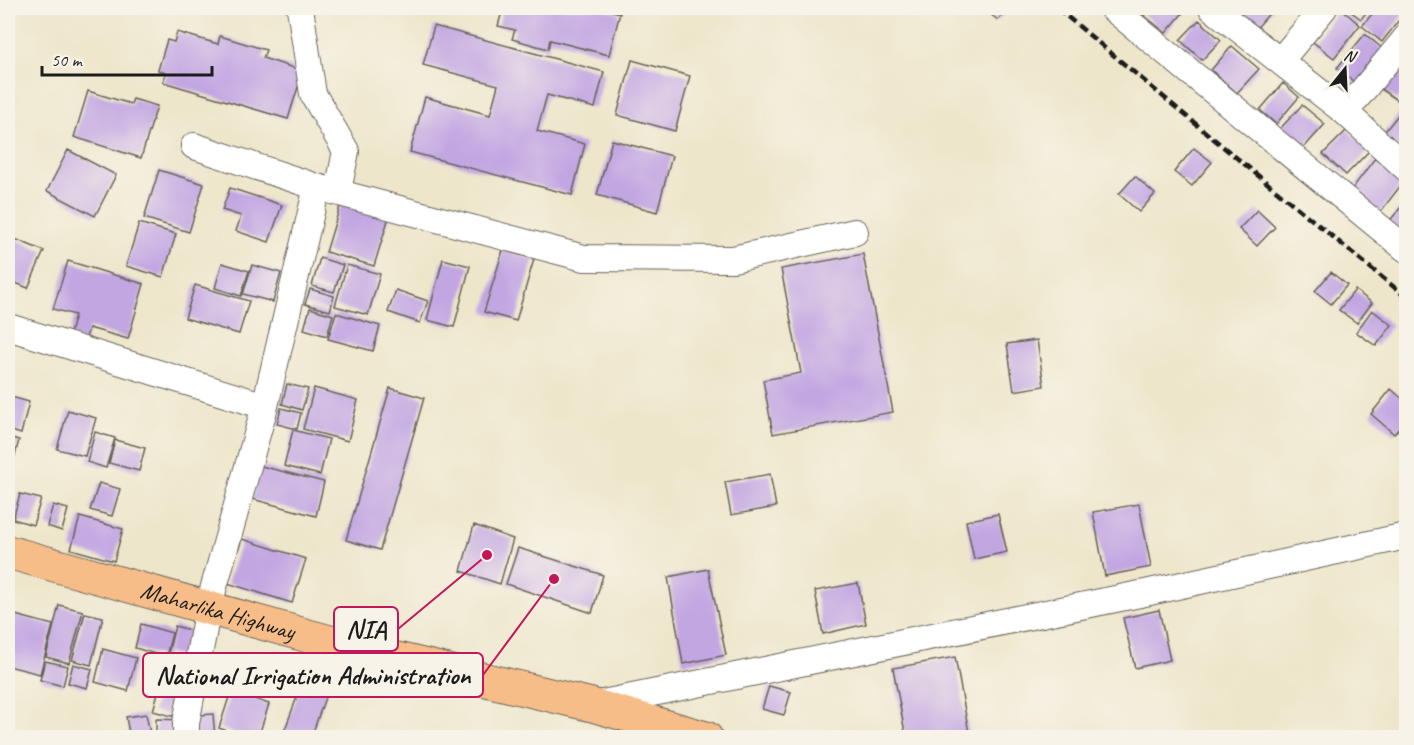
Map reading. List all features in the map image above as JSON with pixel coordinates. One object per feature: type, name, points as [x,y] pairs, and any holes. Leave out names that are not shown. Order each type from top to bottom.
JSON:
[{"type":"highway","name":"Maharlika Highway","points":[[8,552],[355,649],[592,705],[706,738]]},
{"type":"street","points":[[186,738],[186,723],[208,608],[327,189],[346,151],[313,94],[300,8]]},
{"type":"street","points":[[1112,8],[1407,249]]},
{"type":"street","points":[[1212,8],[1345,112],[1407,168]]},
{"type":"street","points":[[1280,61],[1324,8]]},
{"type":"street","points":[[1345,112],[1407,38]]},
{"type":"street","points":[[194,146],[327,189],[584,258],[733,259],[855,232]]},
{"type":"street","points":[[8,327],[265,406]]},
{"type":"street","points":[[592,705],[1146,593],[1407,536]]},
{"type":"building","points":[[503,8],[601,8],[620,13],[609,55],[550,40],[548,49],[512,39],[515,30],[498,26]]},
{"type":"building","points":[[982,8],[1009,8],[998,20]]},
{"type":"building","points":[[1144,8],[1187,8],[1166,33],[1140,12]]},
{"type":"building","points":[[1227,8],[1274,8],[1254,31]]},
{"type":"building","points":[[1340,8],[1360,25],[1334,58],[1313,42]]},
{"type":"building","points":[[1346,8],[1370,8],[1361,19]]},
{"type":"building","points":[[1377,8],[1406,8],[1382,42],[1362,26]]},
{"type":"building","points":[[1199,20],[1221,40],[1202,60],[1180,40]]},
{"type":"building","points":[[434,26],[604,72],[595,108],[547,95],[537,131],[585,144],[572,195],[410,152],[425,97],[490,115],[498,85],[423,65]]},
{"type":"building","points":[[177,32],[218,44],[220,36],[266,50],[263,58],[303,71],[288,119],[163,82],[166,73],[158,70],[167,40],[174,42]]},
{"type":"building","points":[[1365,34],[1388,53],[1360,87],[1337,68]]},
{"type":"building","points":[[1232,46],[1259,69],[1237,93],[1211,70]]},
{"type":"building","points":[[632,60],[690,76],[675,131],[617,115]]},
{"type":"building","points":[[1398,66],[1406,72],[1406,87],[1397,100],[1381,89]]},
{"type":"building","points":[[1283,83],[1299,97],[1276,124],[1260,110]]},
{"type":"building","points":[[88,91],[131,104],[133,99],[157,106],[141,158],[74,137]]},
{"type":"building","points":[[1302,105],[1325,124],[1301,151],[1278,131]]},
{"type":"building","points":[[1401,111],[1406,116],[1406,153],[1382,135]]},
{"type":"building","points":[[1347,130],[1369,151],[1346,175],[1323,154]]},
{"type":"building","points":[[612,140],[672,156],[657,212],[597,195]]},
{"type":"building","points":[[1194,148],[1212,162],[1192,186],[1174,172]]},
{"type":"building","points":[[68,150],[116,175],[95,216],[47,191]]},
{"type":"building","points":[[1375,158],[1405,180],[1378,215],[1349,193]]},
{"type":"building","points":[[159,170],[204,184],[189,232],[144,218]]},
{"type":"building","points":[[1135,176],[1155,194],[1139,212],[1119,194]]},
{"type":"building","points":[[230,188],[282,205],[269,242],[236,231],[241,216],[222,210]]},
{"type":"building","points":[[1406,201],[1406,240],[1387,224]]},
{"type":"building","points":[[341,203],[389,217],[374,266],[326,252]]},
{"type":"building","points":[[1257,210],[1275,227],[1257,246],[1239,229]]},
{"type":"building","points":[[139,223],[176,234],[163,277],[126,266]]},
{"type":"building","points":[[15,239],[44,251],[28,288],[8,280],[8,258]]},
{"type":"building","points":[[503,250],[534,259],[516,321],[484,312]]},
{"type":"building","points":[[863,254],[893,412],[773,434],[763,380],[801,373],[781,269]]},
{"type":"building","points":[[320,258],[343,265],[334,292],[312,286]]},
{"type":"building","points":[[443,259],[470,266],[454,327],[427,320]]},
{"type":"building","points":[[68,261],[144,284],[128,339],[89,328],[85,342],[69,337],[75,315],[53,309]]},
{"type":"building","points":[[222,263],[249,271],[241,296],[215,288]]},
{"type":"building","points":[[252,265],[281,273],[273,302],[243,294]]},
{"type":"building","points":[[347,265],[380,274],[368,315],[335,306]]},
{"type":"building","points":[[1331,272],[1347,285],[1331,304],[1315,291]]},
{"type":"building","points":[[195,285],[249,301],[239,334],[185,318]]},
{"type":"building","points":[[310,289],[334,296],[330,311],[305,304]]},
{"type":"building","points":[[396,290],[428,301],[420,323],[388,312]]},
{"type":"building","points":[[1355,290],[1372,303],[1357,323],[1339,310]]},
{"type":"building","points":[[310,308],[333,315],[327,336],[304,329]]},
{"type":"building","points":[[1372,310],[1392,325],[1376,346],[1356,332]]},
{"type":"building","points":[[336,313],[380,326],[373,351],[328,339]]},
{"type":"building","points":[[1037,340],[1044,386],[1014,391],[1007,344]]},
{"type":"building","points":[[287,384],[308,389],[302,410],[282,404]]},
{"type":"building","points":[[314,388],[358,400],[348,441],[303,429]]},
{"type":"building","points":[[390,388],[424,398],[380,550],[346,540]]},
{"type":"building","points":[[1391,389],[1406,402],[1406,420],[1394,434],[1371,414]]},
{"type":"building","points":[[8,396],[29,402],[21,434],[8,430]]},
{"type":"building","points":[[281,408],[301,413],[297,429],[277,424]]},
{"type":"building","points":[[68,410],[96,418],[85,456],[57,449]]},
{"type":"building","points":[[293,430],[329,439],[320,475],[284,466]]},
{"type":"building","points":[[95,432],[115,438],[106,468],[87,462]]},
{"type":"building","points":[[8,437],[19,440],[14,459],[8,457]]},
{"type":"building","points":[[115,440],[145,448],[139,471],[109,463]]},
{"type":"building","points":[[8,460],[13,462],[8,479]]},
{"type":"building","points":[[261,466],[324,482],[316,516],[252,499]]},
{"type":"building","points":[[770,474],[776,507],[731,515],[725,482]]},
{"type":"building","points":[[99,483],[120,489],[112,516],[90,510]]},
{"type":"building","points":[[20,494],[41,499],[33,525],[13,519]]},
{"type":"building","points":[[1139,504],[1151,567],[1105,576],[1093,512]]},
{"type":"building","points":[[53,505],[68,509],[62,531],[47,526]]},
{"type":"building","points":[[998,514],[1007,552],[974,559],[966,521]]},
{"type":"building","points":[[80,517],[123,529],[114,561],[71,549]]},
{"type":"building","points":[[474,525],[513,539],[500,584],[461,571]]},
{"type":"building","points":[[242,539],[306,559],[292,603],[227,583]]},
{"type":"building","points":[[518,548],[603,575],[592,613],[506,584]]},
{"type":"building","points":[[708,569],[726,655],[683,664],[668,577]]},
{"type":"building","points":[[858,583],[866,624],[823,634],[815,591]]},
{"type":"building","points":[[59,605],[83,611],[69,663],[46,657]]},
{"type":"building","points":[[1159,610],[1170,660],[1135,668],[1123,618]]},
{"type":"building","points":[[8,613],[53,625],[40,674],[8,666]]},
{"type":"building","points":[[85,613],[103,617],[91,665],[72,660]]},
{"type":"building","points":[[141,624],[172,633],[166,657],[135,648]]},
{"type":"building","points":[[175,626],[201,633],[193,660],[168,653]]},
{"type":"building","points":[[103,649],[136,658],[128,691],[95,682]]},
{"type":"building","points":[[955,657],[970,738],[906,738],[893,668]]},
{"type":"building","points":[[45,661],[68,666],[63,686],[40,680]]},
{"type":"building","points":[[73,664],[92,669],[87,688],[68,683]]},
{"type":"building","points":[[162,678],[188,685],[179,718],[153,711]]},
{"type":"building","points":[[304,678],[329,686],[311,738],[299,738],[284,732]]},
{"type":"building","points":[[769,686],[791,692],[784,715],[762,709]]},
{"type":"building","points":[[231,691],[269,704],[258,738],[247,738],[219,728]]},
{"type":"building","points":[[146,714],[151,738],[130,738],[126,717]]},
{"type":"building","points":[[213,714],[215,738],[192,738],[189,716]]},
{"type":"building","points":[[156,719],[184,720],[183,734],[156,733]]},
{"type":"railway","points":[[1057,8],[1406,297]]},
{"type":"place","name":"NIA","points":[[487,555]]},
{"type":"place","name":"National Irrigation Administration","points":[[554,579]]}]
